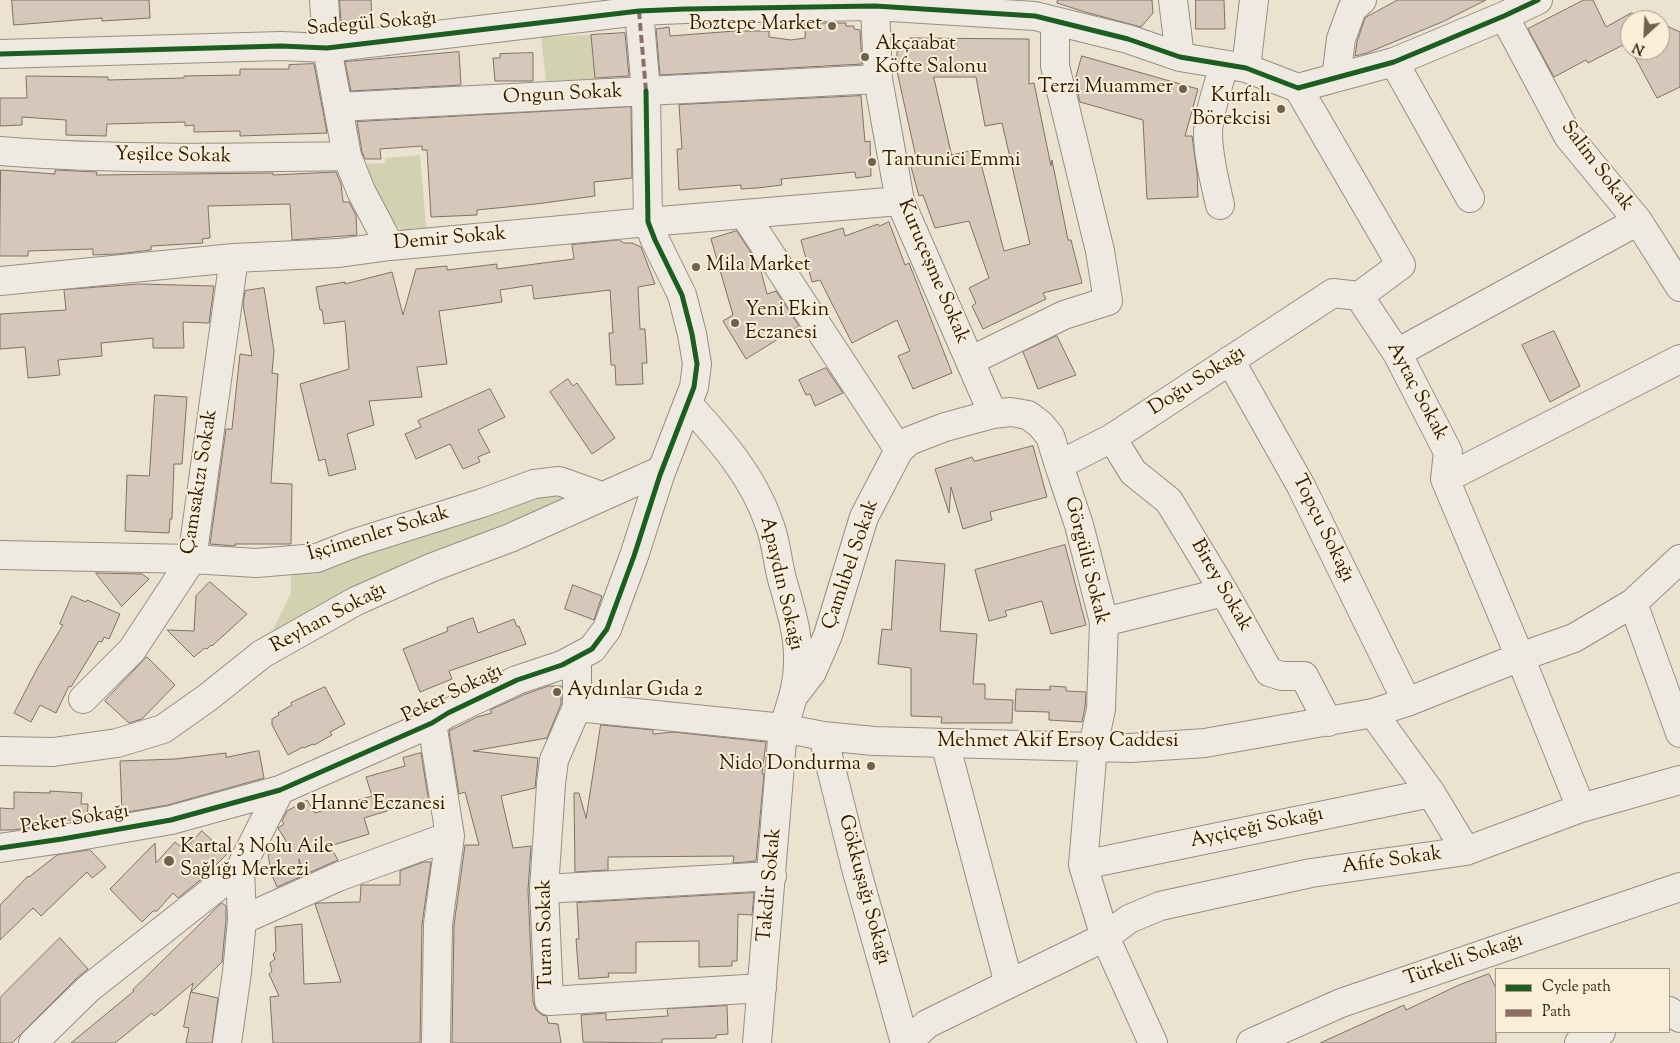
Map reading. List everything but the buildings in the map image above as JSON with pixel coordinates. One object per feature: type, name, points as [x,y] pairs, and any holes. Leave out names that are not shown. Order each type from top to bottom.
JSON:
[{"type":"street","points":[[324,0],[327,48],[347,156],[361,191],[390,246]]},
{"type":"street","points":[[1173,0],[1180,57]]},
{"type":"street","points":[[1220,206],[1212,168],[1208,132],[1218,86],[1235,67],[1254,0]]},
{"type":"street","points":[[1336,78],[1341,39],[1352,9],[1362,0]]},
{"type":"street","points":[[1359,296],[1401,265],[1298,88],[1394,62],[1538,0]]},
{"type":"street","name":"Sadegül Sokağı","points":[[0,54],[281,46],[327,48],[685,4],[875,6],[1036,16],[1128,39],[1180,57],[1235,67],[1298,88]]},
{"type":"street","name":"Kuruçeşme Sokak","points":[[875,6],[878,80],[900,200],[993,414]]},
{"type":"street","points":[[640,11],[646,91],[648,222]]},
{"type":"street","name":"Salim Sokak","points":[[1504,16],[1568,136],[1638,221],[1680,287]]},
{"type":"street","points":[[970,361],[1064,316],[1108,301],[1100,251],[1055,66],[1056,21]]},
{"type":"street","points":[[1394,62],[1470,198]]},
{"type":"street","name":"Ongun Sokak","points":[[338,107],[878,80]]},
{"type":"street","name":"Yeşilce Sokak","points":[[0,151],[60,156],[226,158],[347,156]]},
{"type":"street","name":"Demir Sokak","points":[[0,281],[234,258],[339,252],[900,200]]},
{"type":"street","points":[[744,214],[899,450]]},
{"type":"street","points":[[1397,353],[1638,221]]},
{"type":"street","name":"Peker Sokağı","points":[[6,851],[171,820],[280,790],[432,723],[448,713],[517,680],[562,665],[592,649],[607,629],[634,556],[662,470],[694,387],[697,364],[682,295],[648,222]]},
{"type":"street","name":"Çamsakızı Sokak","points":[[83,699],[132,650],[192,558],[234,258]]},
{"type":"street","name":"Doğu Sokağı","points":[[1059,465],[1112,438],[1333,293],[1359,296]]},
{"type":"street","name":"Aytaç Sokak","points":[[1359,296],[1397,353],[1448,452],[1445,479],[1581,808]]},
{"type":"street","points":[[1445,479],[1680,359]]},
{"type":"street","name":"Topçu Sokağı","points":[[1230,360],[1301,486],[1407,702]]},
{"type":"street","name":"Apaydın Sokağı","points":[[688,404],[724,443],[753,486],[770,523],[778,565],[794,624],[798,657],[794,694],[783,728]]},
{"type":"street","name":"Çamlıbel Sokak","points":[[794,694],[812,672],[828,635],[864,517],[899,450],[909,441],[945,427],[993,414],[1011,412],[1028,415],[1040,424],[1050,436],[1059,465]]},
{"type":"street","name":"Birey Sokak","points":[[1112,438],[1133,472],[1169,500],[1269,672],[1282,676],[1304,676],[1328,722]]},
{"type":"street","name":"Görgülü Sokak","points":[[1059,465],[1079,525],[1104,622],[1101,709],[1093,747],[1083,865]]},
{"type":"street","name":"Reyhan Sokağı","points":[[0,751],[53,752],[117,743],[163,729],[207,698],[262,654],[356,602],[433,567],[510,538],[662,470]]},
{"type":"street","name":"İşçimenler Sokak","points":[[0,555],[192,558],[256,563],[317,558],[355,543],[482,503],[534,484],[558,481],[601,496]]},
{"type":"street","name":"Mehmet Akif Ersoy Caddesi","points":[[577,707],[783,728],[823,736],[874,741],[1130,748],[1205,743],[1373,713],[1407,702],[1520,657],[1574,638],[1633,603],[1680,559]]},
{"type":"street","points":[[1104,622],[1224,592]]},
{"type":"street","points":[[1633,603],[1680,733]]},
{"type":"street","name":"Turan Sokak","points":[[577,657],[577,707],[554,760],[551,784],[544,889],[549,1001],[762,988]]},
{"type":"street","points":[[1373,713],[1431,793],[1466,851]]},
{"type":"street","points":[[432,723],[450,836],[438,924],[436,1043]]},
{"type":"street","name":"Takdir Sokak","points":[[757,1043],[783,728]]},
{"type":"street","name":"Gökkuşağı Sokağı","points":[[823,736],[857,872],[906,1043]]},
{"type":"street","points":[[945,743],[1009,984]]},
{"type":"street","name":"Afife Sokak","points":[[906,1043],[927,1024],[1105,937],[1129,919],[1160,906],[1312,873],[1466,851],[1581,808],[1680,780]]},
{"type":"street","points":[[33,1043],[88,989],[240,869],[280,790]]},
{"type":"street","name":"Ayçiçeği Sokağı","points":[[1083,865],[1431,793]]},
{"type":"street","points":[[242,920],[338,876],[450,836]]},
{"type":"street","points":[[1083,865],[1105,937],[1153,1043]]},
{"type":"street","points":[[226,1043],[237,972],[242,920],[240,869]]},
{"type":"street","points":[[544,889],[772,876]]},
{"type":"street","name":"Türkeli Sokağı","points":[[1251,1043],[1341,1002],[1680,887]]},
{"type":"street","points":[[1579,1043],[1599,1033]]},
{"type":"green space","points":[[591,35],[595,79],[546,81],[541,37]]},
{"type":"green space","points":[[420,155],[427,236],[403,232],[385,214],[363,164],[385,163],[385,158]]},
{"type":"green space","points":[[566,496],[569,499],[496,527],[270,636],[291,593],[291,574],[357,557],[403,540],[539,497]]},
{"type":"marked path","points":[[639,11],[646,91]]},
{"type":"cycle path","points":[[0,54],[281,46],[327,48],[639,11],[875,6],[1035,16],[1128,39],[1180,57],[1246,68],[1298,88],[1394,62],[1538,0]]},
{"type":"cycle path","points":[[0,848],[171,820],[280,790],[432,723],[448,713],[517,680],[562,665],[592,649],[607,629],[634,556],[660,475],[694,387],[697,364],[682,295],[648,222],[646,91]]},
{"type":"place","name":"Boztepe Market","points":[[832,26]]},
{"type":"place","name":"Akçaabat Köfte Salonu","points":[[865,57]]},
{"type":"place","name":"Terzi Muammer","points":[[1183,89]]},
{"type":"place","name":"Kurfalı Börekcisi","points":[[1281,109]]},
{"type":"place","name":"Tantunici Emmi","points":[[872,162]]},
{"type":"place","name":"Mila Market","points":[[696,267]]},
{"type":"place","name":"Yeni Ekin Eczanesi","points":[[735,323]]},
{"type":"place","name":"Aydınlar Gıda 2","points":[[557,692]]},
{"type":"place","name":"Nido Dondurma","points":[[871,766]]},
{"type":"place","name":"Hanne Eczanesi","points":[[301,806]]},
{"type":"place","name":"Kartal 3 Nolu Aile Sağlığı Merkezi","points":[[169,861]]}]
